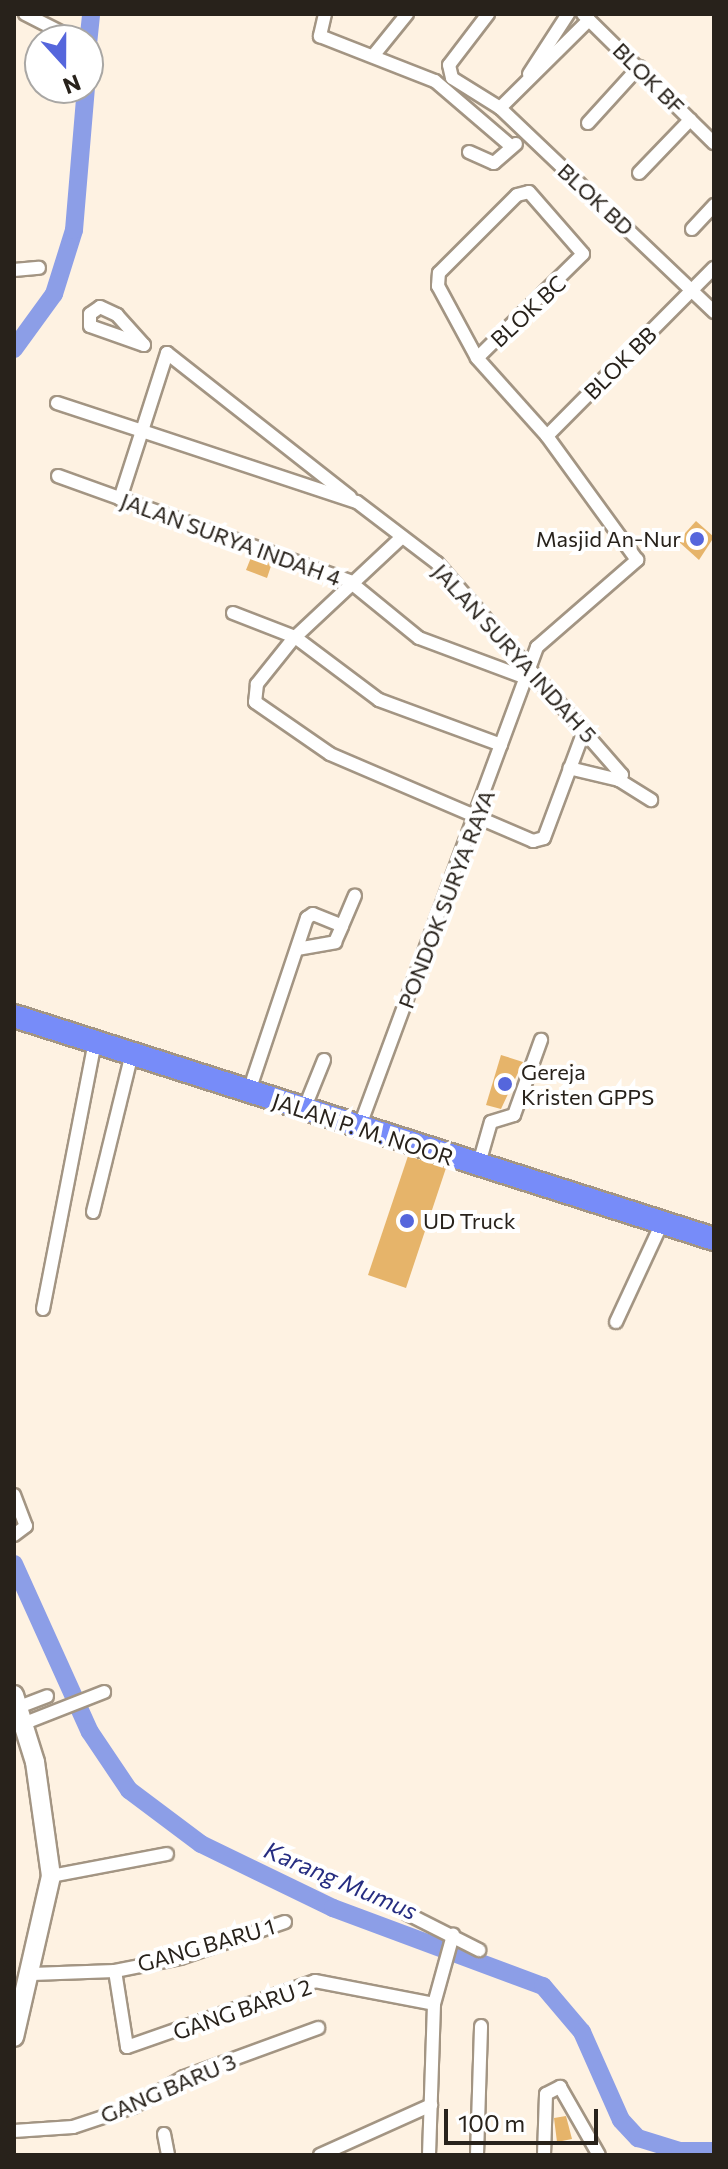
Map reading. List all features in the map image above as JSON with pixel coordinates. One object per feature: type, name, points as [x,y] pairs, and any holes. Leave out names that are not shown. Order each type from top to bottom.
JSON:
[{"type":"highway","name":"JALAN P. M. NOOR","points":[[14,1003],[135,1050],[659,1217],[714,1226]]},
{"type":"highway","name":"JALAN P. M. NOOR","points":[[14,1016],[95,1041],[253,1079],[309,1097],[362,1121],[482,1153],[714,1239]]},
{"type":"street","points":[[25,14],[44,24]]},
{"type":"street","points":[[325,14],[320,36],[435,81],[506,152]]},
{"type":"street","points":[[373,56],[407,14]]},
{"type":"street","name":"BLOK BD","points":[[488,14],[448,69],[452,78],[500,108],[714,312]]},
{"type":"street","points":[[526,80],[568,14]]},
{"type":"street","points":[[500,108],[586,17]]},
{"type":"street","name":"BLOK BF","points":[[586,17],[714,143]]},
{"type":"street","points":[[588,123],[639,67]]},
{"type":"street","points":[[639,173],[690,120]]},
{"type":"street","points":[[469,152],[488,163],[527,134]]},
{"type":"street","name":"BLOK BC","points":[[477,358],[579,265],[581,246],[535,194],[517,195],[439,273],[438,286],[477,358],[547,436],[637,560],[544,638],[526,673]]},
{"type":"street","points":[[692,229],[714,205]]},
{"type":"street","points":[[14,270],[39,268]]},
{"type":"street","name":"BLOK BB","points":[[547,436],[714,268]]},
{"type":"street","name":"JALAN SURYA INDAH 5","points":[[144,345],[167,353],[437,563],[526,673],[621,773],[619,780],[569,768]]},
{"type":"street","points":[[120,499],[167,353]]},
{"type":"street","name":"JALAN SURYA INDAH 5","points":[[57,403],[357,502]]},
{"type":"street","name":"JALAN SURYA INDAH 4","points":[[58,476],[349,581],[419,638],[526,673]]},
{"type":"street","points":[[402,537],[349,581],[295,637],[257,684],[255,702],[330,754],[533,841],[544,838],[584,731]]},
{"type":"street","points":[[233,613],[295,637],[379,700],[501,745]]},
{"type":"street","name":"PONDOK SURYA RAYA","points":[[362,1121],[477,816],[526,673]]},
{"type":"street","points":[[619,780],[651,800]]},
{"type":"street","points":[[297,949],[335,942],[355,896]]},
{"type":"street","points":[[253,1079],[297,949],[313,914],[342,926]]},
{"type":"street","points":[[482,1153],[491,1122],[514,1115],[541,1040]]},
{"type":"street","points":[[43,1309],[95,1041]]},
{"type":"street","points":[[93,1212],[135,1050]]},
{"type":"street","points":[[309,1097],[324,1060]]},
{"type":"street","points":[[616,1322],[659,1217]]},
{"type":"street","points":[[14,1495],[20,1533]]},
{"type":"street","points":[[19,1708],[61,1709],[101,1694]]},
{"type":"street","points":[[19,1708],[47,1696]]},
{"type":"street","points":[[14,2037],[32,1974],[51,1876],[47,1825],[19,1708]]},
{"type":"street","points":[[51,1876],[167,1854]]},
{"type":"street","points":[[408,1914],[479,1950]]},
{"type":"street","name":"GANG BARU 1","points":[[32,1974],[115,1971],[180,1958],[285,1922]]},
{"type":"street","points":[[429,2155],[434,2004],[452,1938]]},
{"type":"street","name":"GANG BARU 2","points":[[115,1971],[127,2047],[315,1981],[434,2004]]},
{"type":"street","points":[[477,2155],[481,2026]]},
{"type":"street","name":"GANG BARU 3","points":[[14,2131],[73,2127],[133,2107],[184,2077],[318,2028]]},
{"type":"street","points":[[544,2155],[546,2094],[560,2087],[599,2155]]},
{"type":"street","points":[[320,2155],[431,2105]]},
{"type":"street","points":[[164,2134],[168,2155]]},
{"type":"building","name":"Masjid An-Nur","points":[[696,521],[714,537],[699,560],[678,541]]},
{"type":"building","points":[[252,555],[272,563],[267,578],[246,570]]},
{"type":"building","name":"Gereja Kristen GPPS","points":[[501,1055],[523,1062],[501,1109],[486,1105]]},
{"type":"building","name":"UD Truck","points":[[408,1156],[446,1168],[406,1288],[368,1275]]},
{"type":"building","points":[[566,2116],[572,2139],[557,2142],[554,2118]]},
{"type":"waterway","name":"Karang Mumus","points":[[90,24],[91,14]]},
{"type":"waterway","name":"Karang Mumus","points":[[14,349],[54,294],[74,230],[85,104]]},
{"type":"waterway","name":"Karang Mumus","points":[[14,1564],[90,1732],[129,1790],[201,1844],[333,1908],[543,1986],[582,2032],[621,2120],[638,2138],[680,2151],[714,2151]]},
{"type":"place","name":"Masjid An-Nur","points":[[697,539]]},
{"type":"place","name":"Gereja Kristen GPPS","points":[[505,1084]]},
{"type":"place","name":"UD Truck","points":[[407,1221]]}]
